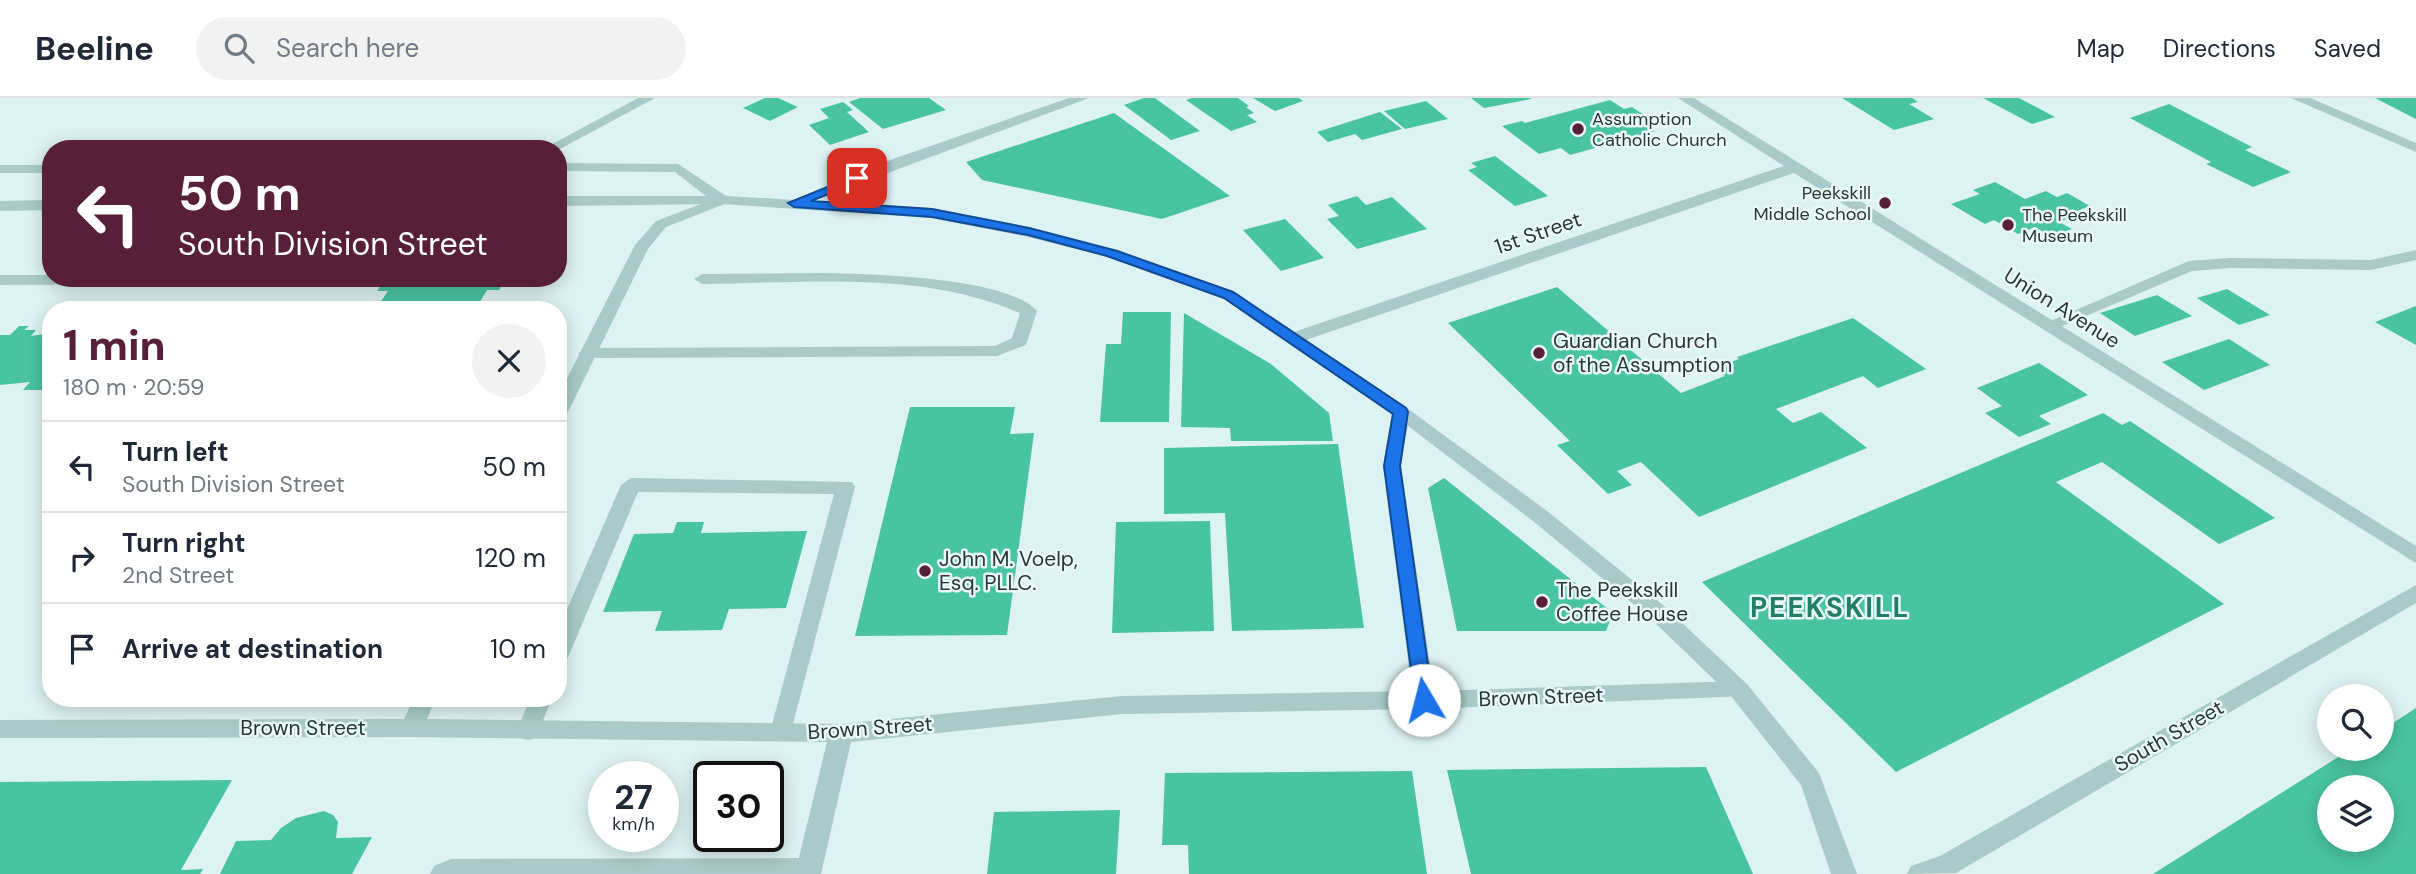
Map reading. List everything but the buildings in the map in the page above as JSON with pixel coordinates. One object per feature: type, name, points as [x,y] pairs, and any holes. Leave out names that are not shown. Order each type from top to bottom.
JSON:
[{"type":"street","points":[[567,140],[648,98]]},
{"type":"street","points":[[794,203],[898,162],[1082,98]]},
{"type":"street","name":"Union Avenue","points":[[1685,98],[2416,556]]},
{"type":"street","points":[[2298,98],[2416,148]]},
{"type":"street","points":[[567,167],[678,169],[722,200]]},
{"type":"street","name":"1st Street","points":[[1294,338],[1796,167]]},
{"type":"street","points":[[0,169],[42,169]]},
{"type":"street","points":[[567,395],[641,248],[661,224],[722,200]]},
{"type":"street","points":[[567,201],[722,200],[932,213],[1029,232],[1112,253],[1229,295],[1401,412],[1540,516],[1645,602],[1739,690],[1811,780],[1844,874]]},
{"type":"street","points":[[0,206],[42,205]]},
{"type":"street","points":[[2047,326],[2189,266],[2230,263],[2371,265],[2387,264],[2416,255]]},
{"type":"street","points":[[587,353],[997,351],[1020,341],[1029,311],[1010,300],[953,288],[865,278],[702,279]]},
{"type":"street","points":[[0,280],[42,280]]},
{"type":"street","points":[[1401,412],[1392,466],[1424,700]]},
{"type":"street","points":[[567,633],[631,485],[845,487],[823,580],[781,732]]},
{"type":"street","name":"South Street","points":[[1920,874],[1947,865],[2416,593]]},
{"type":"street","name":"Brown Street","points":[[0,729],[411,728],[841,733],[1122,705],[1424,700],[1739,690]]},
{"type":"street","points":[[411,728],[421,707]]},
{"type":"street","points":[[528,730],[537,707]]},
{"type":"street","points":[[443,874],[451,870],[808,871],[841,733]]},
{"type":"place","name":"Assumption Catholic Church","points":[[1578,129]]},
{"type":"place","name":"Peekskill Middle School","points":[[1885,203]]},
{"type":"place","name":"The Peekskill Museum","points":[[2008,225]]},
{"type":"place","name":"Guardian Church of the Assumption","points":[[1539,353]]},
{"type":"place","name":"John M. Voelp, Esq. PLLC.","points":[[925,571]]},
{"type":"place","name":"The Peekskill Coffee House","points":[[1542,602]]},
{"type":"district","name":"PEEKSKILL","points":[[1830,607]]},
{"type":"route","points":[[857,178],[794,203],[932,213],[1029,232],[1112,253],[1229,295],[1401,412],[1392,466],[1424,700]]}]
